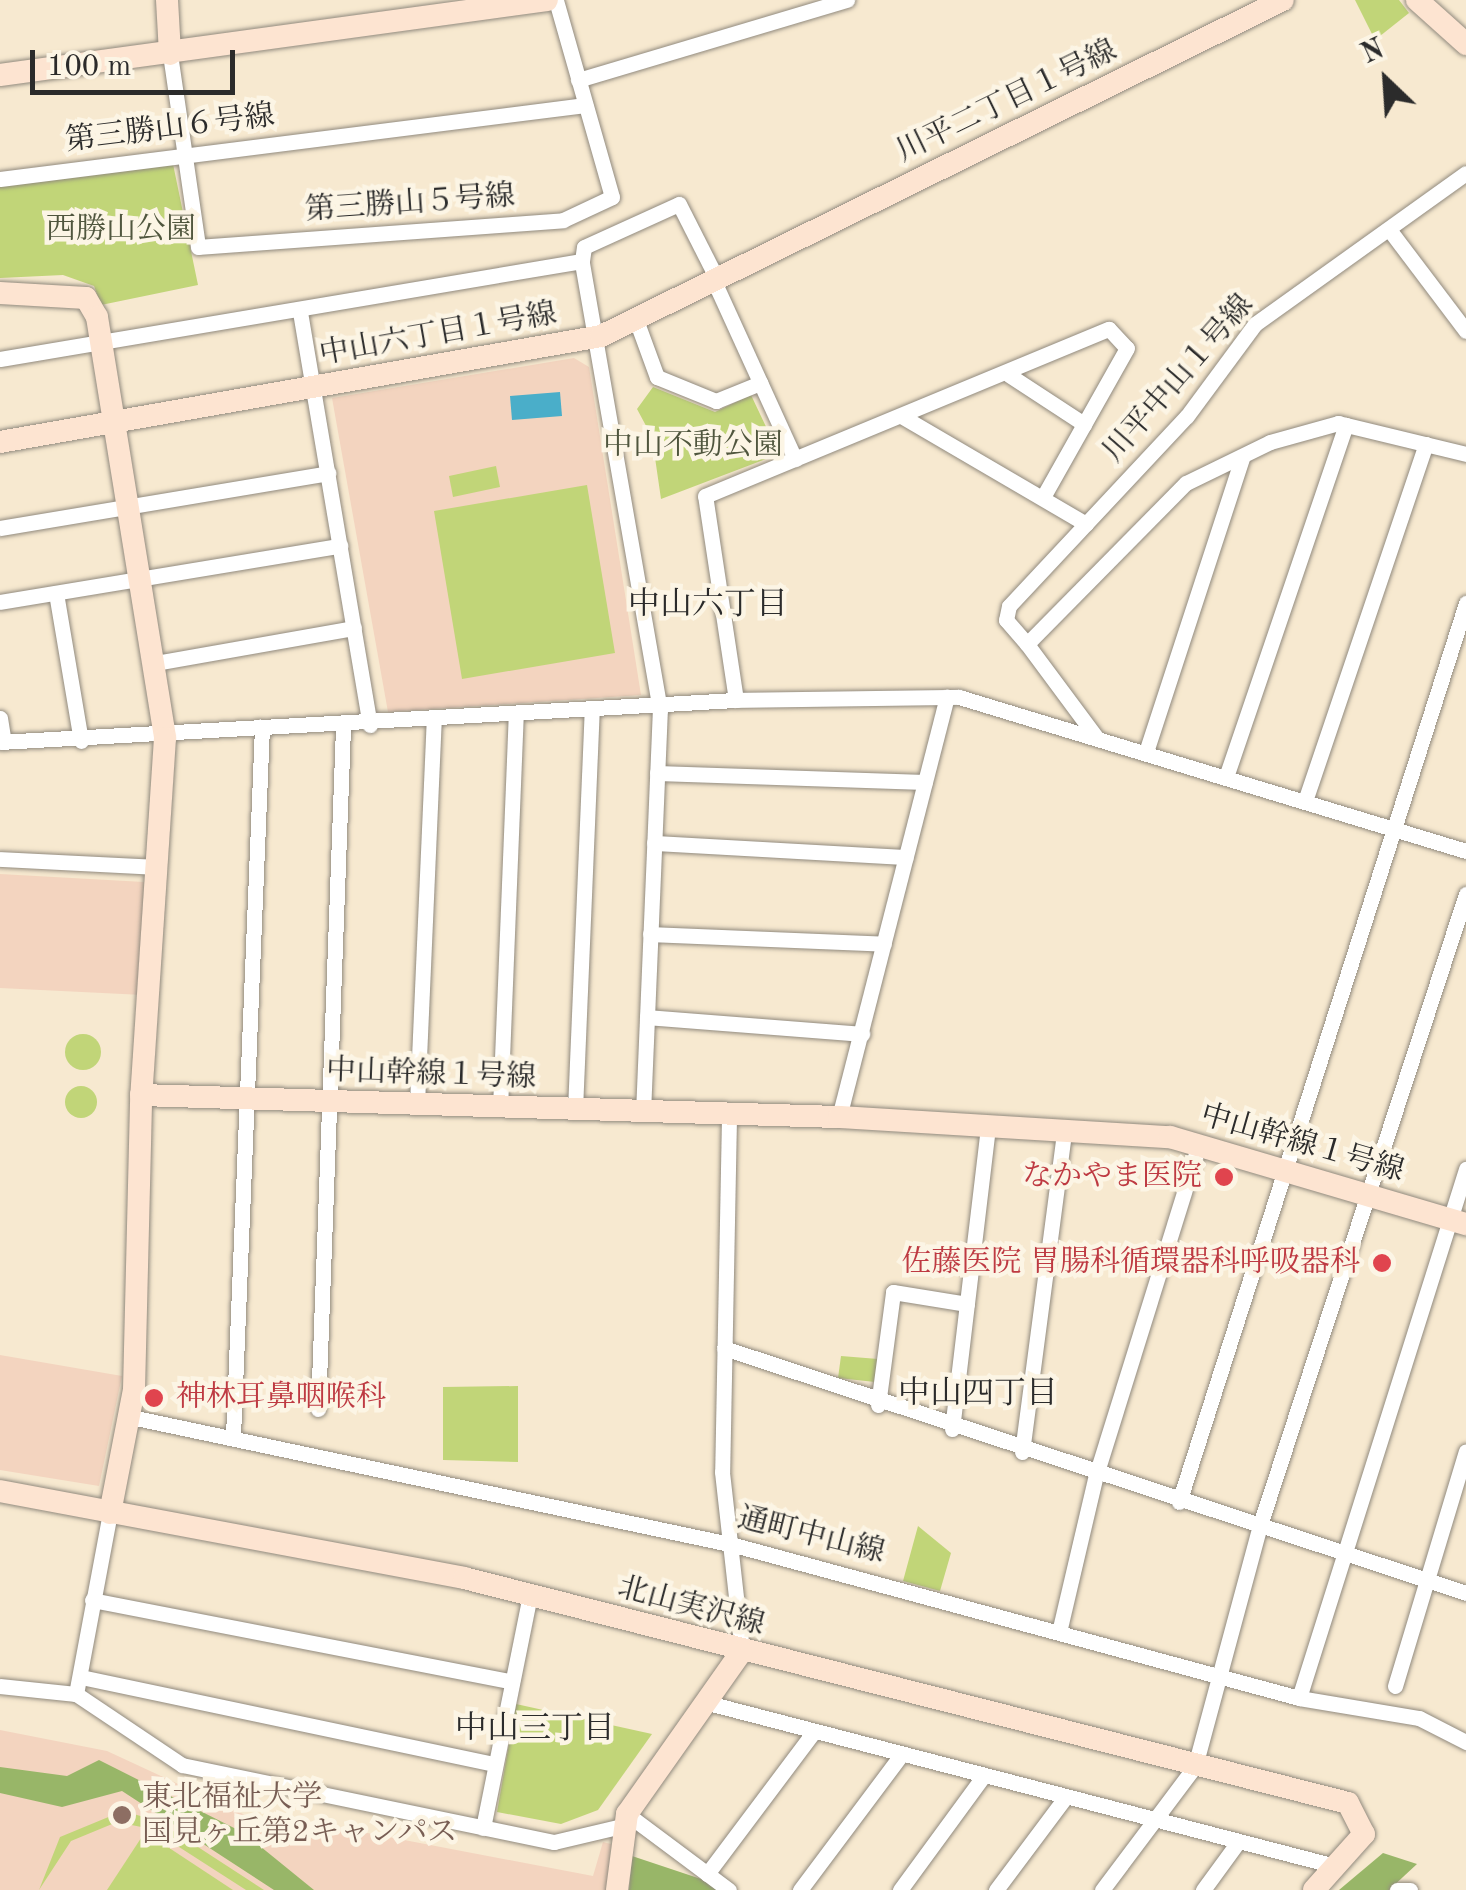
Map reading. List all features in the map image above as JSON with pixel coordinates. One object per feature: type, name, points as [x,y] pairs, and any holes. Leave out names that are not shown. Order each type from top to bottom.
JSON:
[{"type":"street","points":[[167,0],[170,54]]},
{"type":"street","points":[[0,75],[547,0]]},
{"type":"street","name":"第三勝山５号線","points":[[170,54],[198,246],[572,216],[612,197],[556,0]]},
{"type":"street","points":[[578,80],[847,0]]},
{"type":"street","name":"川平二丁目１号線","points":[[756,258],[1283,0]]},
{"type":"street","points":[[1417,0],[1466,44]]},
{"type":"street","name":"第三勝山６号線","points":[[0,179],[586,105]]},
{"type":"street","name":"川平中山１号線","points":[[1027,644],[1006,620],[1009,606],[1187,416],[1255,324],[1391,232],[1466,173]]},
{"type":"street","points":[[0,359],[300,312],[582,257],[679,204],[795,459]]},
{"type":"street","points":[[572,216],[601,336],[660,710],[643,1112]]},
{"type":"street","points":[[1391,232],[1466,331]]},
{"type":"street","name":"中山六丁目１号線","points":[[0,442],[601,336],[756,258]]},
{"type":"street","points":[[0,293],[86,298],[100,341],[130,506],[164,738],[141,1095],[132,1417],[76,1694]]},
{"type":"street","points":[[300,312],[370,725]]},
{"type":"street","points":[[635,317],[658,378],[716,401],[760,382]]},
{"type":"street","points":[[736,700],[705,496],[1008,375],[1110,329],[1127,348],[1043,497]]},
{"type":"street","points":[[1008,375],[1084,424]]},
{"type":"street","points":[[904,417],[1086,524]]},
{"type":"street","points":[[1226,776],[1346,425]]},
{"type":"street","points":[[1096,736],[1027,644],[1186,483],[1242,456],[1346,425],[1466,454]]},
{"type":"street","points":[[1305,801],[1426,444]]},
{"type":"street","points":[[1146,752],[1242,456]]},
{"type":"street","points":[[0,528],[328,474]]},
{"type":"street","points":[[0,602],[340,546]]},
{"type":"street","points":[[56,593],[81,741]]},
{"type":"street","points":[[1179,1502],[1466,604]]},
{"type":"street","points":[[156,663],[354,628]]},
{"type":"street","points":[[839,1116],[946,697]]},
{"type":"street","points":[[0,718],[2,742],[81,741],[164,738],[262,727],[660,710],[736,700],[946,697],[1096,736],[1466,851]]},
{"type":"street","points":[[575,1110],[592,712]]},
{"type":"street","points":[[500,1108],[516,718]]},
{"type":"street","points":[[417,1104],[434,721]]},
{"type":"street","points":[[318,1409],[326,1102],[343,726]]},
{"type":"street","points":[[233,1436],[242,1099],[262,727]]},
{"type":"street","points":[[657,773],[926,782]]},
{"type":"street","points":[[654,843],[906,857]]},
{"type":"street","points":[[0,859],[156,867]]},
{"type":"street","points":[[1102,1890],[1195,1766],[1259,1528],[1466,894]]},
{"type":"street","points":[[650,934],[884,944]]},
{"type":"street","points":[[647,1017],[862,1034]]},
{"type":"street","name":"中山幹線１号線","points":[[141,1095],[729,1117],[839,1116],[1199,1144],[1458,1222]]},
{"type":"street","points":[[618,1890],[627,1819],[742,1652],[734,1545],[722,1472],[729,1117]]},
{"type":"street","points":[[952,1429],[988,1128]]},
{"type":"street","points":[[1022,1452],[1064,1132]]},
{"type":"street","points":[[1060,1628],[1096,1475],[1199,1144]]},
{"type":"street","points":[[1299,1698],[1342,1554],[1458,1222],[1466,1170]]},
{"type":"street","points":[[878,1405],[893,1292],[967,1304]]},
{"type":"street","points":[[724,1348],[878,1405],[1466,1593]]},
{"type":"street","name":"通町中山線","points":[[132,1417],[734,1545],[1060,1628],[1299,1698],[1418,1718],[1466,1742]]},
{"type":"street","points":[[1394,1686],[1466,1451]]},
{"type":"street","name":"北山実沢線","points":[[0,1491],[530,1595],[1348,1803],[1356,1814],[1362,1838],[1335,1866]]},
{"type":"street","points":[[483,1828],[530,1595]]},
{"type":"street","points":[[92,1600],[512,1682]]},
{"type":"street","points":[[81,1678],[494,1764]]},
{"type":"street","points":[[0,1686],[76,1694],[182,1765],[554,1842],[627,1819]]},
{"type":"street","points":[[708,1703],[812,1734],[1335,1866],[1314,1890]]},
{"type":"street","points":[[707,1874],[812,1734]]},
{"type":"street","points":[[800,1890],[901,1755]]},
{"type":"street","points":[[900,1890],[982,1778]]},
{"type":"street","points":[[996,1890],[1064,1799]]},
{"type":"street","points":[[627,1819],[729,1890]]},
{"type":"street","points":[[1202,1890],[1238,1842]]},
{"type":"street","points":[[1398,1890],[1410,1890]]},
{"type":"shaded area","points":[[574,358],[589,367],[641,695],[388,712],[332,398]]},
{"type":"shaded area","points":[[0,874],[144,882],[143,995],[0,988]]},
{"type":"shaded area","points":[[0,1355],[122,1376],[99,1486],[0,1470]]},
{"type":"shaded area","name":"東北福祉大学 国見ヶ丘第2キャンパス","points":[[0,1730],[107,1751],[286,1834],[310,1822],[593,1876],[603,1842],[611,1844],[607,1890],[0,1890]]},
{"type":"green space","points":[[1355,0],[1399,0],[1409,13],[1375,40]]},
{"type":"green space","name":"西勝山公園","points":[[173,164],[198,285],[101,305],[94,286],[63,275],[0,278],[0,183]]},
{"type":"green space","name":"中山不動公園","points":[[653,387],[715,412],[751,395],[779,454],[661,499],[652,437],[637,409]]},
{"type":"green space","points":[[496,466],[500,487],[453,497],[449,476]]},
{"type":"green space","points":[[587,485],[615,653],[462,679],[434,511]]},
{"type":"green space","points":[[83,1034],[96,1039],[101,1052],[96,1065],[83,1070],[70,1065],[65,1052],[70,1039]]},
{"type":"green space","points":[[81,1086],[93,1090],[97,1102],[93,1114],[81,1118],[69,1114],[65,1102],[69,1090]]},
{"type":"green space","points":[[841,1356],[878,1359],[875,1382],[838,1378]]},
{"type":"green space","points":[[518,1386],[518,1462],[443,1460],[443,1387]]},
{"type":"green space","points":[[918,1526],[951,1553],[940,1591],[903,1581]]},
{"type":"green space","points":[[516,1704],[652,1734],[598,1810],[561,1824],[497,1812]]},
{"type":"green space","points":[[99,1760],[244,1833],[314,1890],[274,1890],[122,1791],[62,1807],[0,1793],[0,1767],[67,1776]]},
{"type":"green space","points":[[123,1811],[158,1821],[264,1890],[246,1890],[151,1829],[117,1822],[71,1841],[39,1890],[60,1837]]},
{"type":"green space","points":[[145,1832],[233,1890],[107,1890]]},
{"type":"green space","points":[[1383,1853],[1417,1864],[1389,1890],[1339,1890]]},
{"type":"green space","points":[[632,1856],[704,1880],[717,1890],[629,1890]]},
{"type":"water","points":[[560,392],[562,416],[512,420],[510,396]]},
{"type":"place","name":"なかやま医院","points":[[1224,1177]]},
{"type":"place","name":"佐藤医院 胃腸科循環器科呼吸器科","points":[[1382,1263]]},
{"type":"place","name":"神林耳鼻咽喉科","points":[[154,1398]]},
{"type":"place","name":"東北福祉大学 国見ヶ丘第2キャンパス","points":[[122,1815]]},
{"type":"district","name":"中山六丁目","points":[[708,606]]},
{"type":"district","name":"中山四丁目","points":[[978,1395]]},
{"type":"district","name":"中山三丁目","points":[[535,1730]]}]
